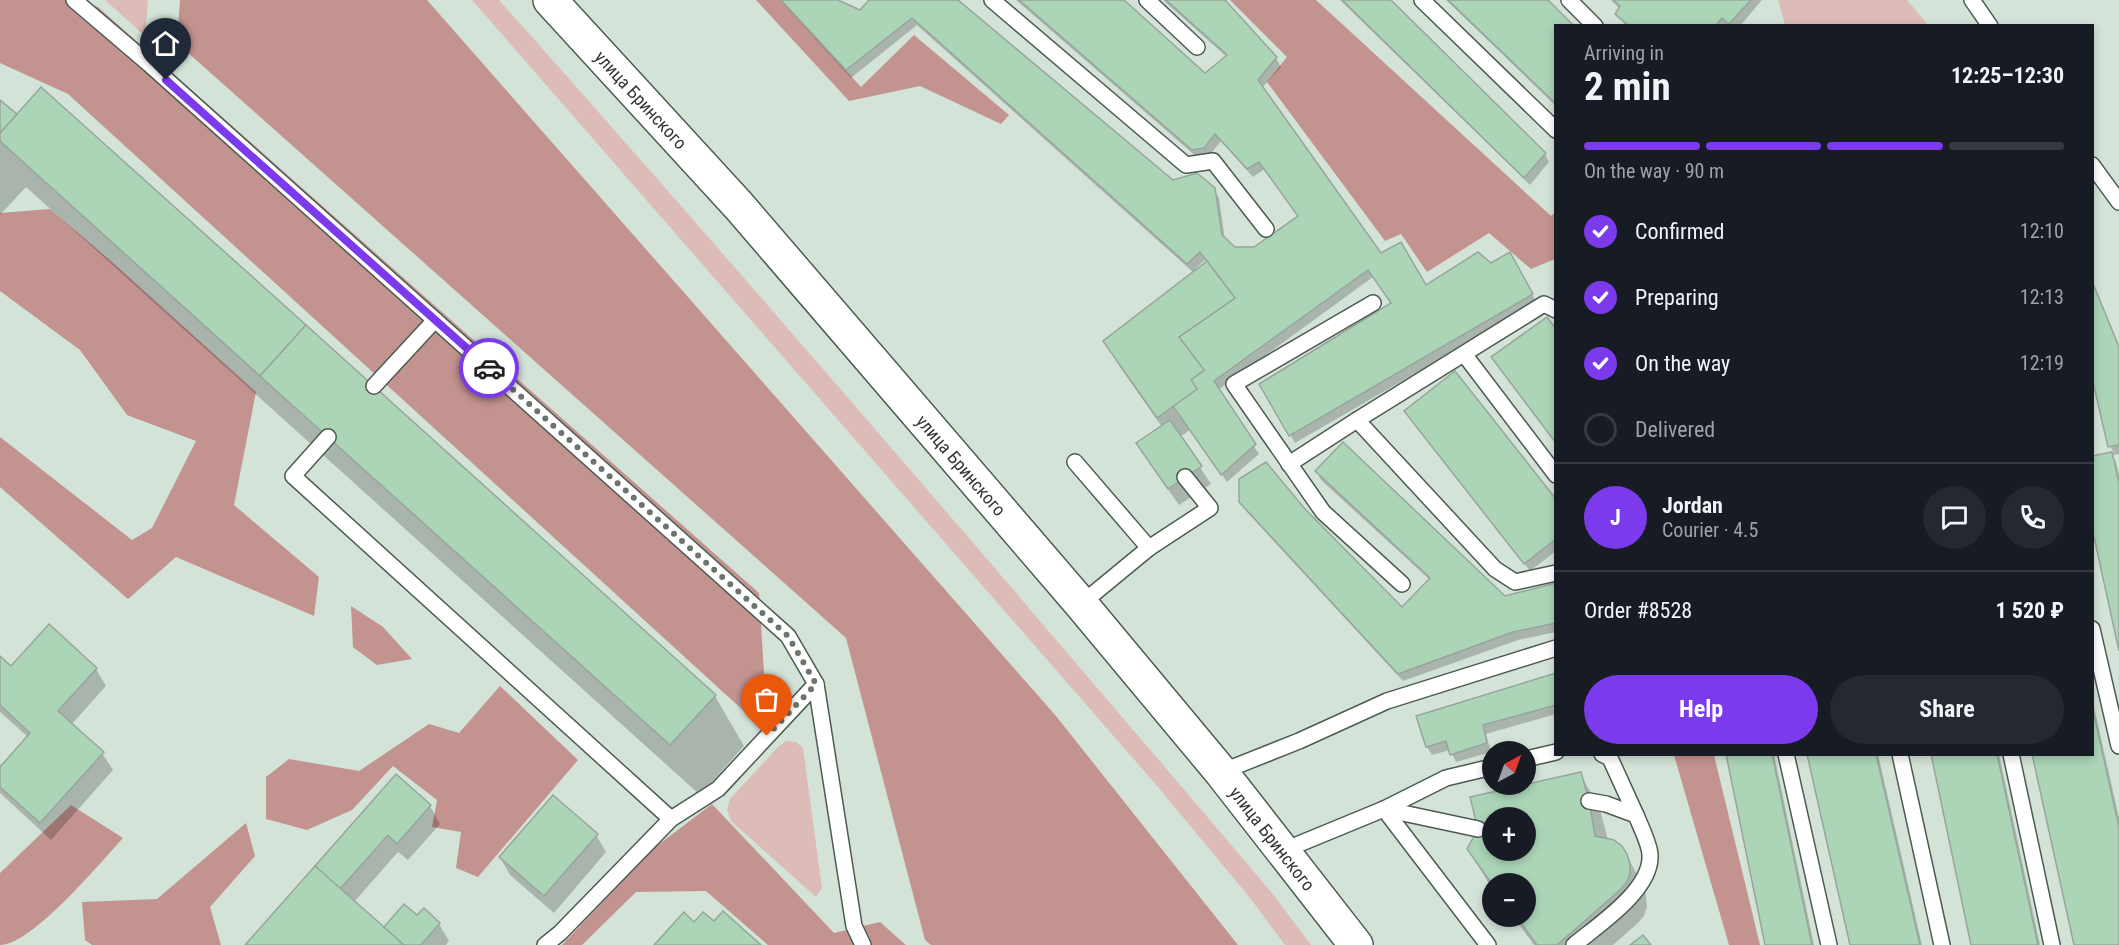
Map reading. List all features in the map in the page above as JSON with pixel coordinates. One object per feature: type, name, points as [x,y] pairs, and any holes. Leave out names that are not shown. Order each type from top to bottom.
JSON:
[{"type":"main road","name":"улица Бринского","points":[[550,0],[747,215],[1081,604],[1221,772],[1356,945]]},
{"type":"lane","points":[[74,0],[788,636],[816,684],[854,926],[863,945]]},
{"type":"lane","points":[[992,0],[1186,165],[1213,161],[1266,229]]},
{"type":"lane","points":[[1147,0],[1197,47]]},
{"type":"lane","points":[[1422,0],[1554,128]]},
{"type":"lane","points":[[1569,0],[1593,24]]},
{"type":"lane","points":[[1972,0],[1989,24]]},
{"type":"lane","points":[[2094,168],[2119,202]]},
{"type":"lane","points":[[1373,303],[1234,384],[1323,512],[1402,584]]},
{"type":"lane","points":[[1289,464],[1544,304],[1554,309]]},
{"type":"lane","points":[[374,386],[435,320]]},
{"type":"lane","points":[[1464,354],[1554,472]]},
{"type":"lane","points":[[1357,420],[1496,569],[1515,582],[1554,573]]},
{"type":"lane","points":[[328,437],[293,476],[671,819]]},
{"type":"lane","points":[[1075,462],[1149,548]]},
{"type":"lane","points":[[1081,604],[1149,548],[1210,508],[1185,477]]},
{"type":"lane","points":[[2094,638],[2119,746]]},
{"type":"lane","points":[[1221,772],[1299,741],[1387,701],[1554,649]]},
{"type":"lane","points":[[545,945],[560,933],[671,819],[718,789],[816,684]]},
{"type":"lane","points":[[1536,757],[1554,752]]},
{"type":"lane","points":[[1574,945],[1633,896],[1646,874],[1650,854],[1636,815],[1610,758],[1606,756]]},
{"type":"lane","points":[[1786,756],[1829,945]]},
{"type":"lane","points":[[1900,756],[1942,945]]},
{"type":"lane","points":[[2010,756],[2052,945]]},
{"type":"lane","points":[[1282,851],[1384,809],[1446,778],[1482,769]]},
{"type":"lane","points":[[1589,801],[1606,804],[1636,815]]},
{"type":"lane","points":[[1384,809],[1478,829]]},
{"type":"lane","points":[[1384,809],[1488,945]]},
{"type":"shaded area","points":[[0,0],[66,0],[98,7],[759,593],[764,673],[746,713],[68,94],[0,63]]},
{"type":"shaded area","points":[[105,0],[148,0],[145,36]]},
{"type":"shaded area","points":[[180,0],[427,0],[1056,716],[1238,945],[931,945],[925,940],[846,638],[177,43]]},
{"type":"shaded area","points":[[472,0],[499,0],[984,556],[1272,893],[1311,945],[1285,945],[1250,898],[1158,787]]},
{"type":"shaded area","points":[[756,0],[781,0],[861,87],[914,35],[1009,115],[1001,124],[920,86],[849,101]]},
{"type":"shaded area","points":[[1230,0],[1316,0],[1551,216],[1554,214],[1554,259],[1531,269],[1489,233],[1427,272],[1401,234],[1385,241],[1267,82],[1287,57]]},
{"type":"shaded area","points":[[1778,0],[1907,0],[1927,24],[1785,24]]},
{"type":"shaded area","points":[[50,209],[256,392],[234,505],[319,577],[314,616],[176,557],[128,599],[0,487],[0,437],[132,540],[152,528],[196,441],[127,415],[80,350],[0,291],[0,213]]},
{"type":"shaded area","points":[[351,606],[383,627],[412,659],[377,665],[353,647]]},
{"type":"shaded area","points":[[500,686],[578,760],[478,877],[456,868],[461,832],[432,827],[437,800],[393,766],[352,810],[307,830],[266,819],[266,777],[289,759],[359,771],[429,724],[459,733]]},
{"type":"shaded area","points":[[786,741],[796,742],[803,748],[822,888],[816,897],[731,821],[727,810],[730,799]]},
{"type":"shaded area","points":[[1674,756],[1714,756],[1760,945],[1729,945]]},
{"type":"shaded area","points":[[712,804],[834,933],[880,922],[906,945],[768,945],[706,891],[636,892],[582,945],[562,945],[654,848]]},
{"type":"shaded area","points":[[71,805],[123,838],[47,918],[14,941],[0,945],[0,873]]},
{"type":"shaded area","points":[[246,823],[255,856],[210,907],[221,945],[92,945],[85,940],[82,902],[157,899]]},
{"type":"building","points":[[781,0],[838,0],[860,10],[869,0],[958,0],[1173,180],[1197,173],[1215,188],[1222,235],[1235,247],[1254,247],[1298,216],[1259,162],[1247,169],[1215,134],[1204,148],[1192,150],[1019,0],[1124,0],[1205,73],[1227,55],[1166,0],[1225,0],[1277,57],[1258,80],[1381,253],[1401,242],[1426,285],[1478,252],[1491,263],[1510,252],[1533,294],[1289,436],[1259,384],[1391,303],[1368,270],[1214,381],[1256,444],[1221,475],[1173,406],[1197,389],[1191,380],[1204,370],[1179,337],[1235,298],[1200,252],[1187,264],[912,18],[846,70]]},
{"type":"building","points":[[1342,0],[1391,0],[1546,153],[1524,178]]},
{"type":"building","points":[[1448,0],[1548,0],[1572,24],[1554,24],[1554,102]]},
{"type":"building","points":[[1613,0],[1751,0],[1729,24],[1722,18],[1717,24],[1627,24],[1615,14],[1620,6]]},
{"type":"building","points":[[41,87],[306,325],[260,376],[0,141],[0,133]]},
{"type":"building","points":[[0,100],[17,114],[0,133]]},
{"type":"building","points":[[1207,261],[1235,298],[1179,337],[1204,370],[1191,380],[1197,389],[1157,418],[1103,341]]},
{"type":"building","points":[[2094,286],[2119,347],[2119,445],[2108,447],[2094,387]]},
{"type":"building","points":[[1547,317],[1554,326],[1554,440],[1491,357]]},
{"type":"building","points":[[306,325],[716,695],[670,745],[260,376]]},
{"type":"building","points":[[1455,371],[1554,496],[1554,541],[1524,564],[1404,411]]},
{"type":"building","points":[[1170,420],[1202,466],[1168,489],[1136,443]]},
{"type":"building","points":[[1343,442],[1505,596],[1554,584],[1554,623],[1513,632],[1398,674],[1239,502],[1239,479],[1266,462],[1305,509],[1402,607],[1430,578],[1315,471]]},
{"type":"building","points":[[2112,452],[2119,483],[2119,651],[2094,537],[2094,456]]},
{"type":"building","points":[[49,624],[97,668],[58,711],[104,752],[40,823],[0,787],[0,767],[30,733],[0,705],[0,656],[11,666]]},
{"type":"building","points":[[1554,674],[1554,706],[1483,725],[1487,741],[1450,755],[1446,741],[1426,747],[1416,716]]},
{"type":"building","points":[[2094,715],[2119,827],[2119,945],[2074,945],[2032,756],[2094,756]]},
{"type":"building","points":[[1726,756],[1772,756],[1812,945],[1765,945]]},
{"type":"building","points":[[1807,756],[1876,756],[1920,945],[1850,945]]},
{"type":"building","points":[[1931,756],[1997,756],[2038,945],[1971,945]]},
{"type":"building","points":[[1581,772],[1595,836],[1614,840],[1622,846],[1630,864],[1630,874],[1620,890],[1557,945],[1537,945],[1524,927],[1536,927],[1536,873],[1484,873],[1467,849],[1478,829],[1470,797],[1482,794],[1536,795],[1536,782]]},
{"type":"building","points":[[396,774],[431,805],[397,844],[388,835],[340,889],[315,866]]},
{"type":"building","points":[[553,795],[598,834],[544,896],[499,857]]},
{"type":"building","points":[[315,866],[384,927],[404,945],[245,945]]},
{"type":"building","points":[[404,904],[417,915],[424,908],[440,923],[421,945],[404,945],[384,927]]},
{"type":"building","points":[[723,911],[761,945],[654,945],[684,912],[694,922],[703,912],[714,921]]},
{"type":"building","points":[[1643,935],[1651,945],[1630,945]]},
{"type":"way so far","points":[[489,368],[788,636],[816,684],[767,736]]},
{"type":"route","points":[[166,80],[489,368]]}]
